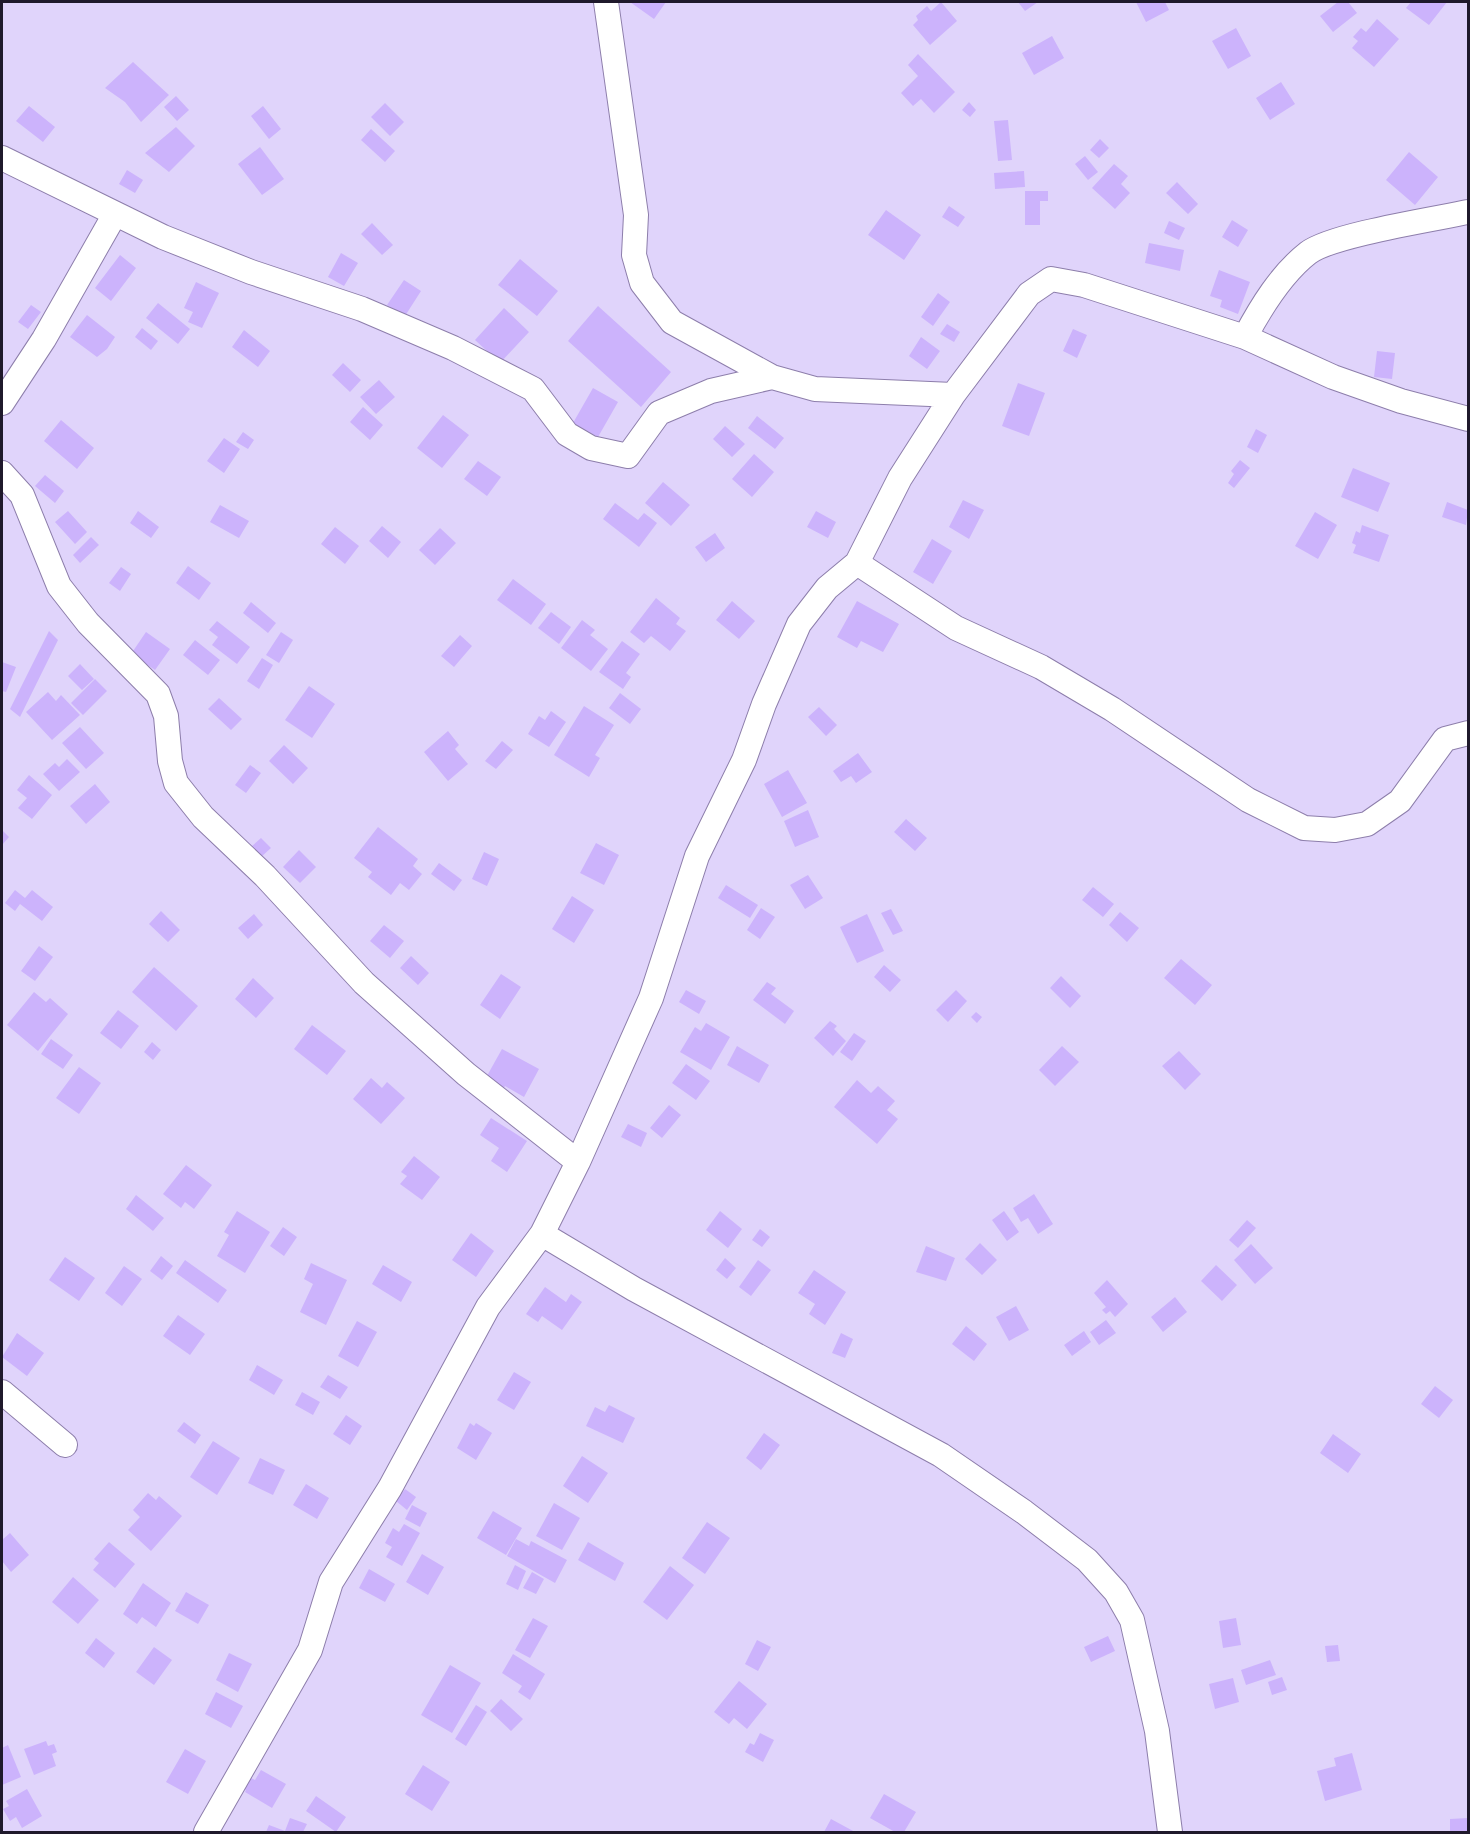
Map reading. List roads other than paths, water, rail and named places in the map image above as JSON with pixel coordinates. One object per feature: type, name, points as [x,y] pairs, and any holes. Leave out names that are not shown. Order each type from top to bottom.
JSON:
[{"type":"street","points":[[606,2],[636,215],[634,255],[642,282],[672,322],[772,377],[815,389],[953,395]]},
{"type":"street","points":[[2,158],[163,237],[251,272],[362,309],[453,348],[533,388],[567,434],[591,448],[628,456],[659,413],[711,391],[772,377]]},
{"type":"street","points":[[1245,337],[1264,302],[1309,252],[1340,240],[1468,212]]},
{"type":"street","points":[[2,403],[44,339],[115,214]]},
{"type":"street","points":[[206,1833],[310,1650],[331,1582],[390,1488],[488,1307],[542,1233],[578,1162],[651,998],[697,856],[744,760],[764,704],[795,633],[827,588],[857,563],[900,478],[953,395],[1029,294],[1051,279],[1084,285],[1245,337],[1334,377],[1401,401],[1468,418]]},
{"type":"street","points":[[2,473],[22,495],[59,585],[88,623],[158,694],[166,716],[170,761],[176,783],[202,817],[265,876],[364,983],[466,1074],[578,1162]]},
{"type":"street","points":[[857,563],[956,628],[1041,667],[1112,710],[1248,800],[1304,828],[1335,830],[1367,824],[1400,801],[1445,739],[1468,733]]},
{"type":"street","points":[[542,1233],[634,1289],[941,1455],[1024,1512],[1087,1560],[1116,1592],[1132,1620],[1156,1731],[1170,1833]]},
{"type":"street","points":[[2,1392],[65,1445]]}]
